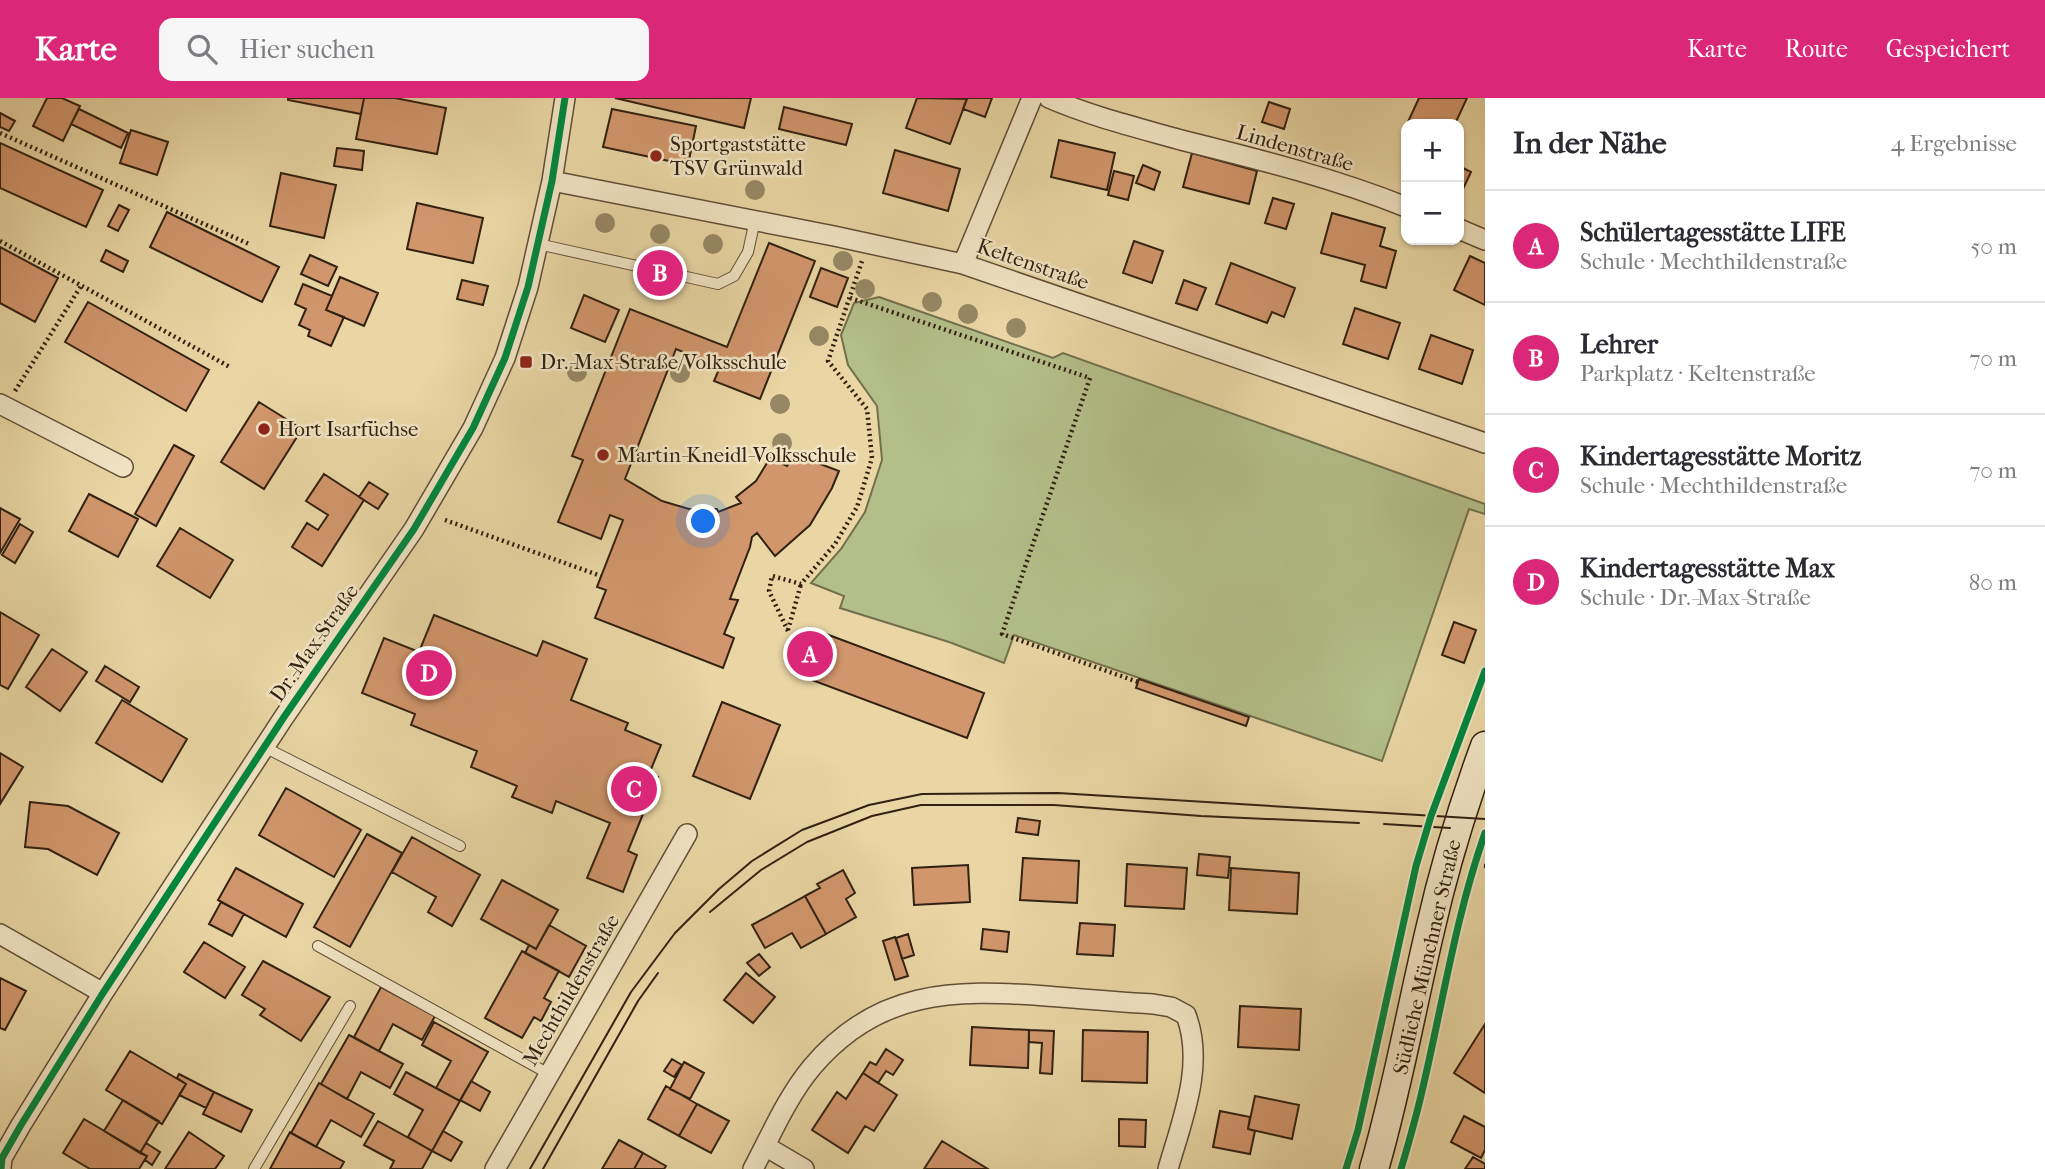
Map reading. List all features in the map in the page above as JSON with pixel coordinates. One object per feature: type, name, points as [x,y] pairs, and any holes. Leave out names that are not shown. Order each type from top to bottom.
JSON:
[{"type":"main road","name":"Südliche Münchner Straße","points":[[1374,1169],[1440,890],[1460,818],[1485,746]]},
{"type":"street","name":"Dr.-Max-Straße","points":[[1,1169],[2,1158],[21,1125],[103,993],[264,747],[424,512],[473,428],[505,358],[528,287],[552,181],[565,98]]},
{"type":"street","points":[[963,264],[1032,98]]},
{"type":"street","name":"Lindenstraße","points":[[1049,98],[1087,115],[1279,165],[1401,205]]},
{"type":"street","name":"Keltenstraße","points":[[552,181],[963,264],[1485,443]]},
{"type":"street","points":[[1464,231],[1485,240]]},
{"type":"street","points":[[3,405],[123,467]]},
{"type":"street","name":"Mechthildenstraße","points":[[495,1169],[687,834]]},
{"type":"street","points":[[0,934],[103,993]]},
{"type":"street","points":[[753,1169],[791,1099],[811,1069],[834,1044],[856,1026],[890,1008],[928,997],[972,993],[1153,1004],[1171,1007],[1186,1015],[1192,1032],[1194,1058],[1190,1088],[1168,1169]]},
{"type":"street","points":[[765,1146],[804,1169]]},
{"type":"lane","points":[[538,244],[718,284],[734,275],[748,252],[755,220]]},
{"type":"lane","points":[[264,747],[460,846]]},
{"type":"lane","points":[[318,946],[549,1074]]},
{"type":"lane","points":[[254,1169],[350,1006]]},
{"type":"path","points":[[0,133],[249,244]]},
{"type":"path","points":[[0,241],[230,366]]},
{"type":"path","points":[[801,584],[772,576],[769,591],[788,631],[801,584],[835,544],[857,507],[872,458],[867,409],[828,361],[855,281]]},
{"type":"path","points":[[3,405],[81,286]]},
{"type":"path","points":[[849,298],[1090,378],[1002,634],[1138,682]]},
{"type":"path","points":[[424,512],[601,576]]},
{"type":"green space","points":[[879,297],[1053,358],[1063,353],[1485,504],[1485,514],[1469,509],[1382,761],[1014,635],[1004,663],[949,642],[840,608],[844,596],[811,583],[841,549],[865,512],[882,460],[877,406],[848,365],[841,335],[854,303]]},
{"type":"building","points":[[47,98],[62,98],[80,106],[63,141],[33,126]]},
{"type":"building","points":[[288,98],[364,98],[361,114]]},
{"type":"building","points":[[364,98],[395,98],[446,108],[437,154],[356,139]]},
{"type":"building","points":[[615,98],[751,98],[744,128]]},
{"type":"building","points":[[917,98],[967,99],[950,144],[906,128]]},
{"type":"building","points":[[967,98],[992,98],[985,117],[963,109]]},
{"type":"building","points":[[1419,98],[1467,98],[1457,119],[1409,119]]},
{"type":"building","points":[[1269,102],[1290,109],[1284,129],[1262,122]]},
{"type":"building","points":[[784,107],[852,124],[846,145],[779,129]]},
{"type":"building","points":[[79,109],[128,133],[121,148],[71,124]]},
{"type":"building","points":[[612,109],[696,126],[688,165],[603,147]]},
{"type":"building","points":[[0,113],[15,121],[9,131],[0,127]]},
{"type":"building","points":[[131,130],[168,142],[157,175],[120,163]]},
{"type":"building","points":[[1059,140],[1115,153],[1107,190],[1051,177]]},
{"type":"building","points":[[0,143],[103,190],[86,227],[0,188]]},
{"type":"building","points":[[337,148],[364,151],[362,170],[334,166]]},
{"type":"building","points":[[895,150],[960,169],[948,211],[883,193]]},
{"type":"building","points":[[1192,153],[1257,171],[1249,204],[1183,187]]},
{"type":"building","points":[[1143,165],[1160,172],[1154,190],[1136,183]]},
{"type":"building","points":[[1464,168],[1471,172],[1464,187]]},
{"type":"building","points":[[1114,171],[1134,176],[1128,200],[1108,195]]},
{"type":"building","points":[[281,173],[336,185],[324,238],[270,226]]},
{"type":"building","points":[[1273,198],[1294,204],[1286,229],[1265,223]]},
{"type":"building","points":[[417,203],[483,218],[473,263],[407,249]]},
{"type":"building","points":[[119,205],[129,210],[118,231],[108,226]]},
{"type":"building","points":[[167,212],[279,267],[262,302],[150,247]]},
{"type":"building","points":[[1332,213],[1385,228],[1380,246],[1396,251],[1386,288],[1361,281],[1365,265],[1321,253]]},
{"type":"building","points":[[1134,241],[1163,251],[1152,283],[1123,273]]},
{"type":"building","name":"Martin-Kneidl-Volksschule","points":[[769,243],[815,261],[760,399],[714,381],[720,367],[676,349],[625,479],[662,501],[689,509],[717,509],[718,512],[741,503],[736,497],[756,481],[770,458],[787,466],[794,454],[839,471],[810,525],[775,556],[757,533],[752,537],[730,599],[738,600],[724,634],[734,638],[723,668],[595,618],[606,590],[597,587],[623,520],[610,515],[601,539],[558,522],[583,460],[572,456],[630,309],[727,347]]},
{"type":"building","points":[[0,247],[58,278],[35,322],[0,303]]},
{"type":"building","points":[[106,250],[128,261],[123,272],[101,261]]},
{"type":"building","points":[[310,255],[337,267],[328,286],[301,274]]},
{"type":"building","points":[[1470,256],[1485,263],[1485,305],[1454,290]]},
{"type":"building","points":[[1231,263],[1295,288],[1284,317],[1272,312],[1267,323],[1216,304]]},
{"type":"building","points":[[821,268],[848,278],[837,307],[810,297]]},
{"type":"building","points":[[340,277],[378,293],[364,326],[326,310]]},
{"type":"building","points":[[462,280],[488,286],[483,305],[457,299]]},
{"type":"building","points":[[1184,280],[1206,288],[1197,310],[1176,303]]},
{"type":"building","points":[[303,284],[332,296],[326,310],[344,317],[331,346],[308,336],[310,330],[299,325],[306,309],[295,304]]},
{"type":"building","points":[[584,295],[619,310],[605,342],[571,328]]},
{"type":"building","points":[[88,302],[209,370],[186,411],[65,342]]},
{"type":"building","points":[[1355,308],[1400,323],[1388,359],[1343,344]]},
{"type":"building","points":[[1431,335],[1473,350],[1462,384],[1419,369]]},
{"type":"building","points":[[259,402],[302,429],[264,489],[221,462]]},
{"type":"building","points":[[174,445],[194,456],[156,526],[135,514]]},
{"type":"building","points":[[324,474],[364,500],[322,566],[292,547],[307,523],[318,530],[328,515],[306,501]]},
{"type":"building","points":[[369,482],[388,494],[378,509],[359,497]]},
{"type":"building","points":[[89,494],[138,519],[118,557],[69,531]]},
{"type":"building","points":[[0,508],[20,519],[0,553]]},
{"type":"building","points":[[20,524],[33,532],[15,563],[2,555]]},
{"type":"building","points":[[180,528],[233,560],[210,598],[157,566]]},
{"type":"building","points":[[0,612],[39,635],[8,689],[0,685]]},
{"type":"building","points":[[434,615],[537,656],[543,641],[587,659],[571,700],[628,723],[625,730],[661,745],[649,774],[658,777],[628,851],[637,855],[623,892],[587,878],[610,823],[556,801],[552,813],[512,797],[517,786],[471,767],[477,751],[411,725],[415,714],[362,693],[384,638],[419,652]]},
{"type":"building","points":[[1454,622],[1476,630],[1464,663],[1442,655]]},
{"type":"building","points":[[810,628],[984,693],[967,738],[793,673]]},
{"type":"building","points":[[52,649],[87,672],[60,711],[26,687]]},
{"type":"building","points":[[105,666],[139,687],[130,702],[96,681]]},
{"type":"building","points":[[1139,679],[1249,717],[1246,726],[1136,688]]},
{"type":"building","points":[[122,700],[187,739],[162,782],[96,743]]},
{"type":"building","points":[[722,702],[780,725],[750,799],[693,776]]},
{"type":"building","points":[[0,753],[23,767],[0,804]]},
{"type":"building","points":[[286,788],[361,830],[334,877],[259,835]]},
{"type":"building","points":[[30,802],[68,806],[119,833],[97,875],[48,849],[25,847]]},
{"type":"building","points":[[1018,818],[1040,821],[1038,835],[1016,832]]},
{"type":"building","points":[[367,834],[402,853],[350,947],[314,927]]},
{"type":"building","points":[[412,837],[480,875],[452,926],[428,912],[436,897],[392,872]]},
{"type":"building","points":[[1199,854],[1230,857],[1228,878],[1197,875]]},
{"type":"building","points":[[1023,858],[1079,861],[1077,903],[1020,900]]},
{"type":"building","points":[[1127,864],[1187,868],[1184,909],[1125,906]]},
{"type":"building","points":[[968,865],[970,902],[914,905],[912,868]]},
{"type":"building","points":[[236,868],[303,904],[286,937],[218,900]]},
{"type":"building","points":[[1231,868],[1299,873],[1297,914],[1229,910]]},
{"type":"building","points":[[843,870],[855,893],[846,899],[856,917],[826,934],[805,896],[820,888],[817,884]]},
{"type":"building","points":[[502,880],[558,910],[536,949],[481,919]]},
{"type":"building","points":[[805,896],[826,934],[801,948],[792,933],[765,948],[752,925]]},
{"type":"building","points":[[221,902],[244,914],[232,936],[209,924]]},
{"type":"building","points":[[1080,923],[1115,925],[1113,956],[1077,954]]},
{"type":"building","points":[[549,925],[586,946],[569,977],[525,953],[529,945],[536,949]]},
{"type":"building","points":[[983,929],[1009,932],[1007,952],[981,949]]},
{"type":"building","points":[[908,934],[914,955],[902,959],[896,938]]},
{"type":"building","points":[[895,937],[908,976],[895,980],[883,941]]},
{"type":"building","points":[[204,942],[245,967],[225,998],[184,972]]},
{"type":"building","points":[[522,951],[559,971],[544,998],[551,1002],[541,1021],[534,1017],[522,1038],[485,1018]]},
{"type":"building","points":[[759,954],[770,967],[759,976],[747,963]]},
{"type":"building","points":[[263,961],[330,997],[301,1041],[260,1015],[265,1009],[242,995]]},
{"type":"building","points":[[746,973],[775,997],[753,1023],[724,1000]]},
{"type":"building","points":[[0,978],[26,991],[5,1030],[0,1028]]},
{"type":"building","points":[[381,987],[435,1016],[422,1040],[393,1024],[379,1051],[354,1037]]},
{"type":"building","points":[[1240,1006],[1301,1009],[1299,1050],[1238,1047]]},
{"type":"building","points":[[434,1022],[488,1052],[460,1101],[436,1088],[451,1061],[422,1045]]},
{"type":"building","points":[[1485,1024],[1485,1093],[1454,1073]]},
{"type":"building","points":[[972,1027],[1029,1030],[1028,1068],[970,1065]]},
{"type":"building","points":[[1029,1030],[1054,1031],[1052,1074],[1040,1073],[1042,1043],[1029,1042]]},
{"type":"building","points":[[1083,1030],[1148,1032],[1147,1083],[1082,1081]]},
{"type":"building","points":[[349,1035],[403,1064],[390,1088],[361,1072],[347,1099],[321,1084]]},
{"type":"building","points":[[886,1049],[903,1060],[893,1075],[886,1071],[878,1083],[863,1073],[870,1062],[876,1065]]},
{"type":"building","points":[[130,1051],[186,1084],[162,1124],[106,1090]]},
{"type":"building","points":[[672,1059],[682,1065],[674,1077],[664,1071]]},
{"type":"building","points":[[684,1062],[704,1073],[690,1099],[670,1089]]},
{"type":"building","points":[[406,1072],[460,1101],[432,1151],[408,1137],[423,1110],[394,1094]]},
{"type":"building","points":[[863,1073],[897,1095],[874,1131],[865,1126],[848,1153],[812,1130],[837,1092],[846,1099]]},
{"type":"building","points":[[179,1074],[214,1092],[206,1108],[179,1095],[186,1084],[177,1078]]},
{"type":"building","points":[[471,1081],[490,1092],[480,1111],[460,1100]]},
{"type":"building","points":[[319,1083],[374,1114],[361,1137],[331,1120],[316,1147],[291,1133]]},
{"type":"building","points":[[666,1086],[697,1104],[679,1136],[648,1119]]},
{"type":"building","points":[[214,1092],[252,1110],[241,1132],[203,1114]]},
{"type":"building","points":[[1255,1096],[1299,1105],[1292,1139],[1248,1129]]},
{"type":"building","points":[[123,1100],[159,1121],[140,1153],[104,1131]]},
{"type":"building","points":[[697,1104],[729,1121],[711,1153],[679,1136]]},
{"type":"building","points":[[1220,1111],[1250,1117],[1248,1129],[1255,1131],[1250,1154],[1213,1147]]},
{"type":"building","points":[[1464,1116],[1485,1127],[1485,1150],[1481,1158],[1451,1142]]},
{"type":"building","points":[[84,1119],[147,1156],[139,1169],[90,1169],[63,1153]]},
{"type":"building","points":[[1119,1119],[1146,1120],[1145,1147],[1119,1146]]},
{"type":"building","points":[[378,1121],[432,1151],[422,1169],[390,1169],[394,1161],[364,1145]]},
{"type":"building","points":[[443,1131],[462,1142],[451,1161],[432,1151]]},
{"type":"building","points":[[189,1132],[224,1156],[215,1169],[165,1169]]},
{"type":"building","points":[[290,1132],[344,1162],[340,1169],[270,1169]]},
{"type":"building","points":[[619,1140],[643,1153],[634,1169],[602,1169]]},
{"type":"building","points":[[942,1141],[988,1169],[924,1169]]},
{"type":"building","points":[[146,1143],[160,1152],[152,1165],[145,1160],[147,1156],[140,1153]]},
{"type":"building","points":[[643,1153],[666,1166],[664,1169],[634,1169]]},
{"type":"building","points":[[1473,1157],[1485,1164],[1485,1169],[1465,1169]]},
{"type":"tram line","points":[[530,1169],[631,992],[675,933],[752,861],[802,830],[869,805],[922,794],[1058,793],[1485,819]]},
{"type":"tram line","points":[[710,912],[761,870],[807,842],[872,816],[921,805],[1054,805],[1201,816],[1359,823]]},
{"type":"tram line","points":[[1384,824],[1450,828]]},
{"type":"tram line","points":[[543,1169],[638,1001],[658,973]]},
{"type":"cycle path","points":[[1,1169],[2,1158],[21,1125],[103,993],[284,717],[414,529],[473,428],[505,358],[528,287],[552,181],[565,98]]},
{"type":"cycle path","points":[[1346,1169],[1358,1130],[1416,866],[1431,816],[1485,671]]},
{"type":"cycle path","points":[[1401,1169],[1421,1097],[1458,927],[1485,833]]},
{"type":"place","name":"Sportgaststätte TSV Grünwald","points":[[656,156]]},
{"type":"place","name":"Lehrer","points":[[660,273]]},
{"type":"place","name":"Dr.-Max-Straße/Volksschule","points":[[526,362]]},
{"type":"place","name":"Hort Isarfüchse","points":[[264,429]]},
{"type":"place","name":"Martin-Kneidl-Volksschule","points":[[603,455]]},
{"type":"place","name":"Schülertagesstätte LIFE","points":[[810,654]]},
{"type":"place","name":"Kindertagesstätte Max","points":[[429,673]]},
{"type":"place","name":"Kindertagesstätte Moritz","points":[[634,789]]}]
